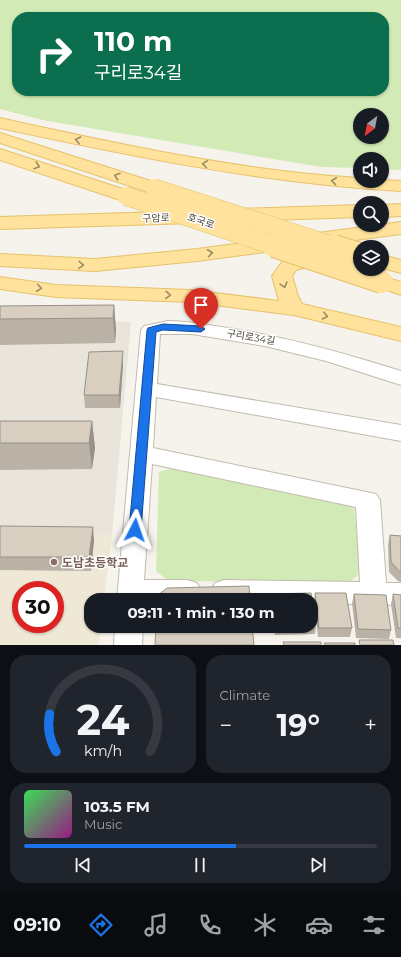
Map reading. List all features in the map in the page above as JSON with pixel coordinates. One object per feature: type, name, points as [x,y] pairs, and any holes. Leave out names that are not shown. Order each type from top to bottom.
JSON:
[{"type":"main road","points":[[0,123],[169,159],[291,177],[401,186]]},
{"type":"main road","name":"호국로","points":[[0,138],[353,252]]},
{"type":"main road","name":"호국로","points":[[0,154],[392,286]]},
{"type":"main road","points":[[389,211],[401,210]]},
{"type":"main road","name":"구암로","points":[[0,223],[353,211]]},
{"type":"main road","points":[[0,260],[95,265],[196,255],[401,228]]},
{"type":"main road","points":[[294,309],[287,296],[282,276],[289,266],[401,236]]},
{"type":"main road","points":[[389,263],[401,267]]},
{"type":"main road","points":[[0,283],[56,291],[191,296],[294,309],[401,334]]},
{"type":"street","name":"구리로34길","points":[[130,593],[151,330],[163,327],[188,327],[253,337],[343,358],[401,378]]},
{"type":"street","points":[[147,389],[401,433]]},
{"type":"street","points":[[141,454],[368,500],[374,593]]},
{"type":"street","points":[[318,593],[401,594]]},
{"type":"street","points":[[128,645],[129,633]]},
{"type":"shaded area","points":[[0,311],[31,316],[131,322],[112,535],[0,532]]},
{"type":"shaded area","name":"도남초등학교","points":[[0,532],[112,535],[105,593],[84,593],[84,633],[100,633],[99,645],[0,645]]},
{"type":"green space","points":[[0,0],[401,0],[401,170],[389,169],[389,152],[353,152],[353,168],[321,167],[42,120],[0,109]]},
{"type":"green space","points":[[173,468],[345,503],[354,508],[361,573],[349,582],[169,581],[156,571],[159,472]]},
{"type":"building","points":[[114,305],[113,318],[0,319],[0,306]]},
{"type":"building","points":[[123,351],[119,395],[84,395],[89,352]]},
{"type":"building","points":[[0,421],[92,421],[89,443],[0,443]]},
{"type":"building","points":[[0,526],[93,527],[89,557],[0,557]]},
{"type":"building","points":[[390,535],[401,536],[401,572],[391,562]]},
{"type":"building","points":[[249,586],[250,593],[161,593],[167,588]]},
{"type":"building","points":[[318,593],[346,593],[352,628],[319,628]]},
{"type":"building","points":[[354,594],[386,595],[391,630],[358,629]]},
{"type":"building","points":[[393,594],[401,595],[401,629],[398,628]]},
{"type":"building","points":[[156,633],[253,633],[254,645],[155,645]]},
{"type":"building","points":[[359,640],[393,640],[394,645],[360,645]]},
{"type":"building","points":[[283,642],[321,642],[321,645],[284,645]]},
{"type":"building","points":[[324,643],[355,643],[355,645],[325,645]]},
{"type":"place","name":"도남초등학교","points":[[54,562]]},
{"type":"route","points":[[135,530],[151,330],[163,327],[188,327],[201,329]]}]
